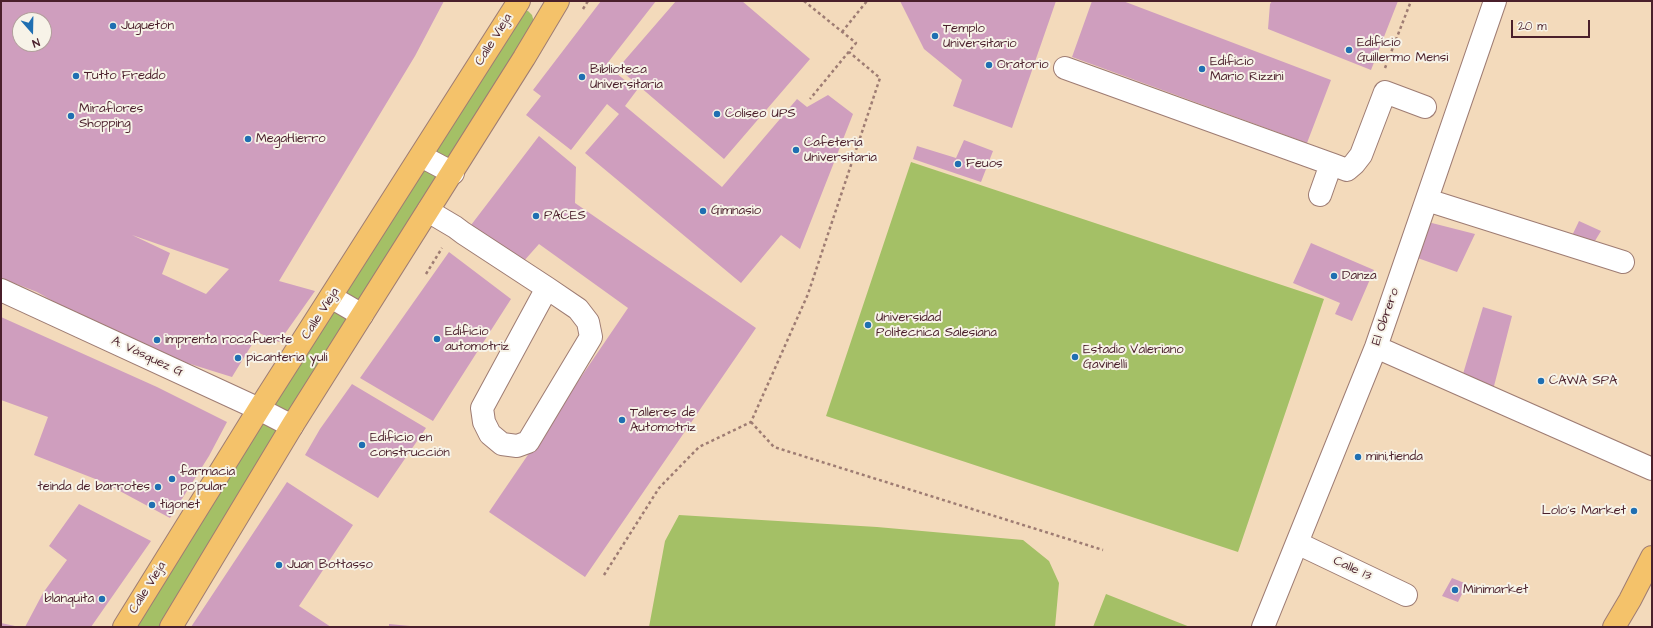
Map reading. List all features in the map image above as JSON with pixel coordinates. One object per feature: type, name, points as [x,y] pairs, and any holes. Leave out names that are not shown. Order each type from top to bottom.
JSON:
[{"type":"main road","name":"Calle Vieja","points":[[124,627],[259,409],[332,297],[519,1]]},
{"type":"main road","points":[[171,627],[292,426],[453,173],[558,1]]},
{"type":"main road","points":[[1614,627],[1652,557]]},
{"type":"street","name":"El Obrero","points":[[1263,627],[1376,347],[1495,1]]},
{"type":"street","points":[[1065,68],[1347,170],[1354,164],[1360,155],[1385,92],[1425,107]]},
{"type":"street","points":[[420,156],[453,173]]},
{"type":"street","points":[[1320,195],[1331,164]]},
{"type":"street","points":[[1427,200],[1623,262]]},
{"type":"street","points":[[428,211],[547,288],[578,309],[588,322],[591,337],[528,442],[517,446],[502,444],[490,434],[484,422],[482,408],[547,288]]},
{"type":"street","name":"A. Vásquez G","points":[[1,290],[259,409],[292,426]]},
{"type":"street","points":[[332,297],[362,315]]},
{"type":"street","points":[[1376,347],[1652,469]]},
{"type":"street","name":"Calle 13","points":[[1297,543],[1406,595]]},
{"type":"path","points":[[804,1],[856,43],[810,99]]},
{"type":"path","points":[[842,32],[867,1]]},
{"type":"path","points":[[1390,71],[1385,69],[1411,1]]},
{"type":"path","points":[[604,575],[659,488],[699,447],[751,422],[808,294],[880,78],[849,52]]},
{"type":"path","points":[[751,422],[774,447],[1103,550]]},
{"type":"green space","points":[[520,10],[528,11],[532,15],[534,22],[171,627],[123,627]]},
{"type":"green space","name":"Estadio Valeriano Gavinelli","points":[[911,162],[1324,299],[1238,552],[826,416]]},
{"type":"green space","points":[[679,515],[877,527],[1023,540],[1049,561],[1059,583],[1055,627],[649,627],[665,541]]},
{"type":"green space","points":[[1106,594],[1190,627],[1093,627]]},
{"type":"building","points":[[1,1],[444,1],[415,56],[279,281],[315,291],[279,342],[259,333],[232,377],[171,358],[79,316],[37,292],[1,278]],"holes":[[[132,235],[229,269],[206,294],[162,274],[170,253]]]},
{"type":"building","points":[[601,1],[656,1],[606,65],[637,90],[625,106],[722,187],[797,99],[807,107],[828,95],[853,114],[800,249],[781,235],[741,283],[585,153],[619,114],[607,104],[571,150],[526,115],[541,96],[533,90]]},
{"type":"building","name":"Coliseo UPS","points":[[676,1],[742,1],[810,59],[724,159],[618,68]]},
{"type":"building","name":"Oratorio","points":[[900,1],[1056,1],[1012,128],[953,106],[962,80],[924,49]]},
{"type":"building","name":"Edificio Mario Rizzini","points":[[1092,1],[1123,1],[1331,80],[1307,143],[1072,57]]},
{"type":"building","name":"Edificio Guillermo Mensi","points":[[1272,1],[1398,1],[1371,70],[1268,29],[1270,4]]},
{"type":"building","name":"Talleres de Automotriz","points":[[539,136],[576,167],[575,203],[756,328],[585,577],[489,512],[628,308],[539,244],[523,262],[468,229]]},
{"type":"building","name":"Feuos","points":[[964,140],[993,151],[981,182],[913,159],[917,146],[956,158]]},
{"type":"building","points":[[1424,221],[1475,234],[1457,272],[1412,256]]},
{"type":"building","points":[[1579,221],[1601,231],[1590,249],[1569,242]]},
{"type":"building","name":"Danza","points":[[1311,243],[1374,270],[1352,321],[1335,314],[1340,303],[1293,283]]},
{"type":"building","name":"Edificio automotriz","points":[[449,252],[511,299],[433,421],[360,378]]},
{"type":"building","points":[[1483,307],[1512,316],[1493,390],[1460,384]]},
{"type":"building","points":[[1,317],[157,387],[227,422],[209,456],[170,518],[103,482],[34,455],[48,417],[1,400]]},
{"type":"building","name":"Edificio en construcción","points":[[352,384],[426,428],[378,498],[305,455],[320,429]]},
{"type":"building","name":"Juan Bottasso","points":[[287,482],[353,525],[299,606],[331,627],[191,627]]},
{"type":"building","points":[[79,504],[151,541],[91,627],[25,627],[43,593],[67,560],[49,546]]},
{"type":"building","name":"Minimarket","points":[[1452,578],[1467,584],[1458,602],[1442,596]]},
{"type":"building","points":[[1,623],[15,626],[15,627],[1,627]]},
{"type":"building","points":[[389,624],[410,626],[410,627],[389,627]]},
{"type":"place","name":"Juguetón","points":[[113,26]]},
{"type":"place","name":"Templo Universitario","points":[[935,36]]},
{"type":"place","name":"Edificio Guillermo Mensi","points":[[1349,50]]},
{"type":"place","name":"Oratorio","points":[[989,65]]},
{"type":"place","name":"Edificio Mario Rizzini","points":[[1202,69]]},
{"type":"place","name":"Tutto Freddo","points":[[76,76]]},
{"type":"place","name":"Biblioteca Universitaria","points":[[582,77]]},
{"type":"place","name":"Coliseo UPS","points":[[717,114]]},
{"type":"place","name":"Miraflores Shopping","points":[[71,116]]},
{"type":"place","name":"MegaHierro","points":[[248,139]]},
{"type":"place","name":"Cafeteria Universitaria","points":[[796,150]]},
{"type":"place","name":"Feuos","points":[[958,164]]},
{"type":"place","name":"Gimnasio","points":[[703,211]]},
{"type":"place","name":"PACES","points":[[536,216]]},
{"type":"place","name":"Danza","points":[[1334,276]]},
{"type":"place","name":"Universidad Politecnica Salesiana","points":[[868,325]]},
{"type":"place","name":"Edificio automotriz","points":[[437,339]]},
{"type":"place","name":"imprenta rocafuerte","points":[[157,340]]},
{"type":"place","name":"Estadio Valeriano Gavinelli","points":[[1075,357]]},
{"type":"place","name":"picanteria yuli","points":[[238,358]]},
{"type":"place","name":"CAWA SPA","points":[[1541,381]]},
{"type":"place","name":"Talleres de Automotriz","points":[[622,420]]},
{"type":"place","name":"Edificio en construcción","points":[[362,445]]},
{"type":"place","name":"mini,tienda","points":[[1358,457]]},
{"type":"place","name":"farmacia po´pular","points":[[172,479]]},
{"type":"place","name":"teinda de barrotes","points":[[158,487]]},
{"type":"place","name":"tigonet","points":[[152,505]]},
{"type":"place","name":"Lolo's Market","points":[[1634,511]]},
{"type":"place","name":"Juan Bottasso","points":[[279,565]]},
{"type":"place","name":"Minimarket","points":[[1455,590]]},
{"type":"place","name":"blanquita","points":[[102,599]]}]
